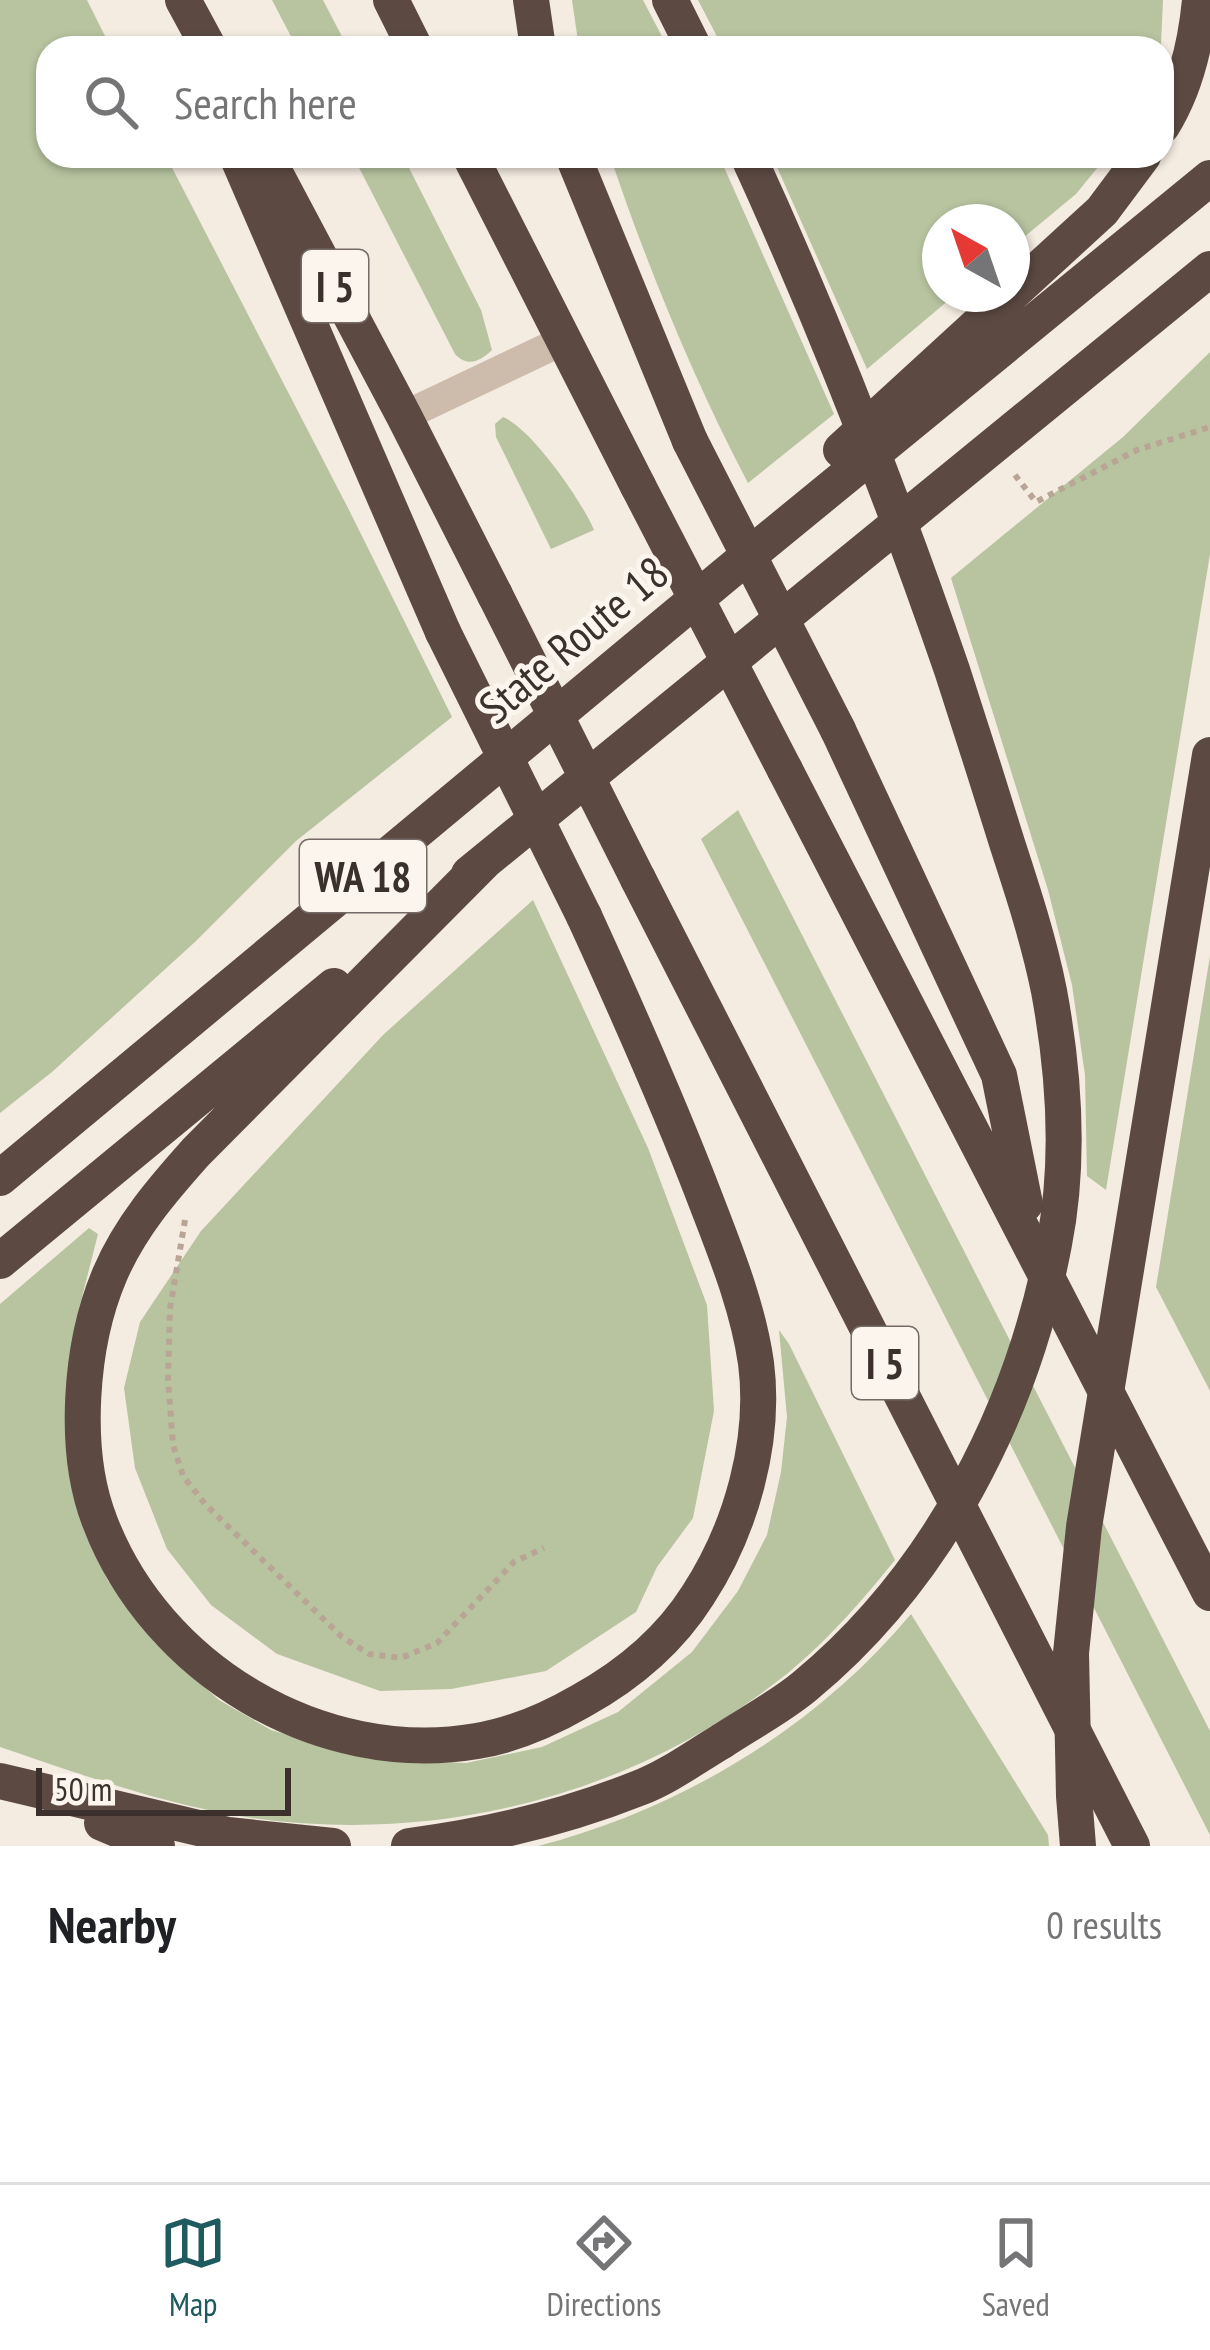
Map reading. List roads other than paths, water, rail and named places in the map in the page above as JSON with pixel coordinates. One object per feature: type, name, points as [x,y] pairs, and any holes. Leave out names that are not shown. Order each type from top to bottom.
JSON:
[{"type":"highway","points":[[170,0],[186,36]]},
{"type":"highway","points":[[183,0],[202,36]]},
{"type":"highway","points":[[391,0],[409,36]]},
{"type":"highway","points":[[531,0],[536,36]]},
{"type":"highway","points":[[670,0],[688,36]]},
{"type":"highway","points":[[1174,100],[1186,75],[1200,0]]},
{"type":"highway","points":[[243,168],[443,632],[584,916],[682,1136],[742,1301],[756,1360],[752,1459],[731,1534],[682,1621],[608,1687],[540,1722],[474,1742],[424,1745],[362,1738],[300,1721],[254,1700],[207,1669],[170,1634],[125,1575],[99,1520],[84,1450],[82,1395],[92,1330],[109,1275],[160,1192],[484,862]]},
{"type":"highway","name":"I 5","points":[[272,168],[404,416],[1132,1846]]},
{"type":"highway","points":[[476,168],[1210,1593]]},
{"type":"highway","points":[[578,168],[690,441],[838,730],[999,1075],[1034,1248]]},
{"type":"highway","points":[[409,1846],[553,1817],[643,1787],[804,1688],[865,1629],[925,1556],[970,1484],[1004,1414],[1029,1342],[1054,1243],[1062,1172],[1061,1078],[1049,991],[1029,913],[926,594],[806,284],[753,168]]},
{"type":"highway","points":[[725,575],[830,460],[1102,211],[1134,168]]},
{"type":"highway","name":"State Route 18","points":[[0,1178],[1210,178]]},
{"type":"highway","name":"WA 18","points":[[0,1261],[1210,269]]},
{"type":"highway","points":[[1078,1846],[1071,1653],[1084,1526],[1210,755]]},
{"type":"highway","points":[[2,1782],[157,1846]]},
{"type":"highway","points":[[2,1782],[228,1835],[333,1846]]},
{"type":"lane","points":[[404,416],[563,340]]}]
